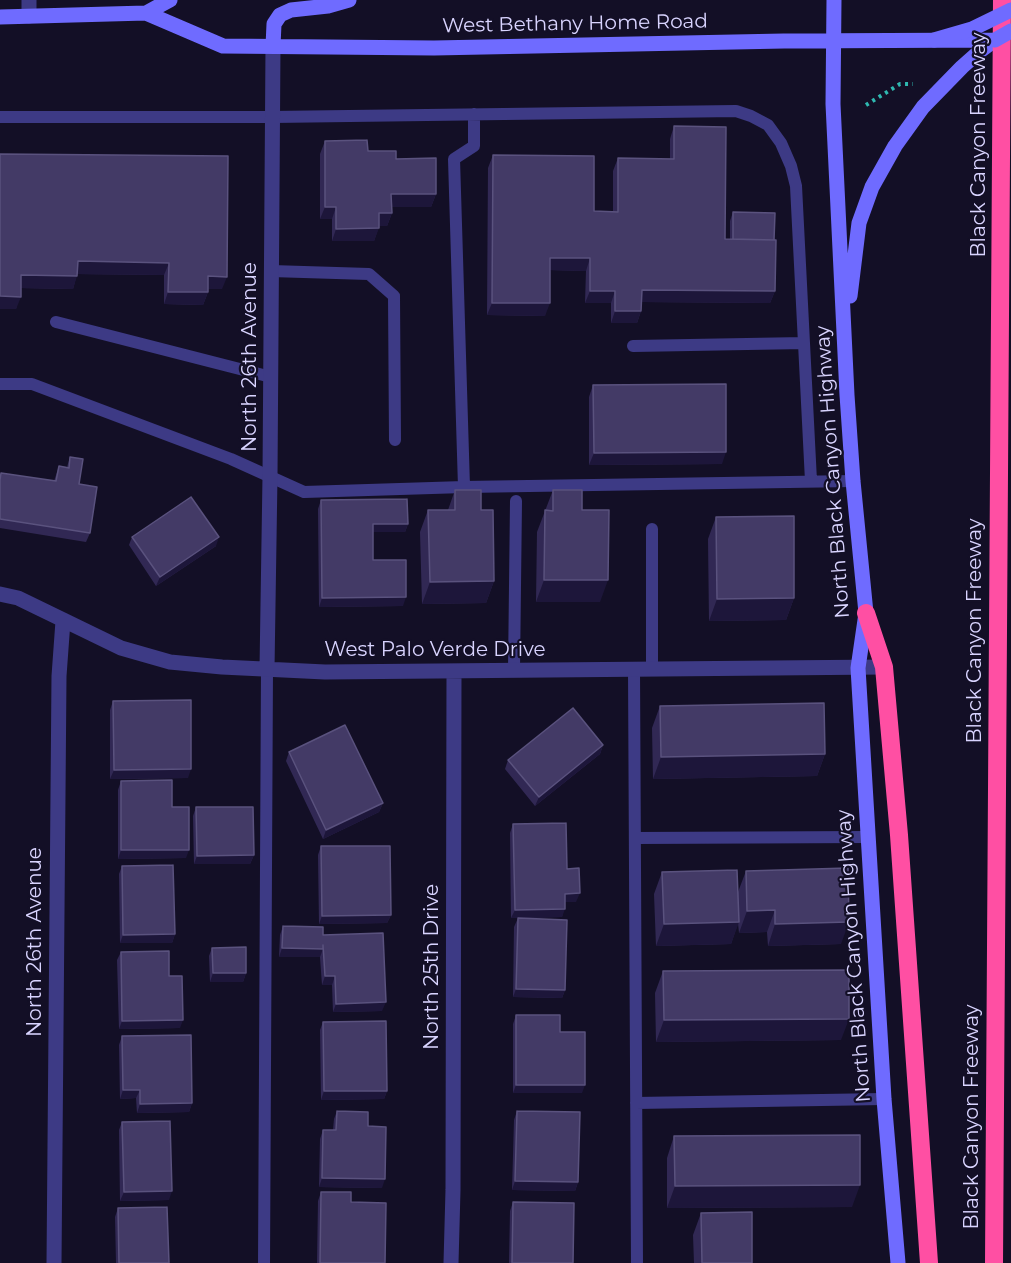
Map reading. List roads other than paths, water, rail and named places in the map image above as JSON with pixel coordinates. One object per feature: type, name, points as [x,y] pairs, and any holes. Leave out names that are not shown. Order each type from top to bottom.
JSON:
[{"type":"highway","name":"Black Canyon Freeway","points":[[994,1263],[1002,0]]},
{"type":"highway","points":[[866,613],[884,667],[899,835],[929,1263]]},
{"type":"main road","name":"West Bethany Home Road","points":[[146,13],[170,0]]},
{"type":"main road","points":[[273,46],[274,24],[280,15],[291,10],[328,6],[349,0]]},
{"type":"main road","name":"North Black Canyon Highway","points":[[834,0],[832,104],[847,395],[866,613],[858,668],[884,1100],[897,1263]]},
{"type":"main road","name":"West Bethany Home Road","points":[[0,17],[29,8],[146,13],[224,46],[434,48],[834,40],[1011,40]]},
{"type":"main road","points":[[933,40],[972,28],[1011,10]]},
{"type":"main road","points":[[847,395],[848,322],[852,276],[859,223],[872,187],[895,146],[923,107],[980,51],[1011,31]]},
{"type":"street","name":"North 26th Avenue","points":[[267,669],[273,46]]},
{"type":"street","name":"West Palo Verde Drive","points":[[0,594],[18,598],[121,648],[170,662],[324,672],[884,667]]},
{"type":"street","name":"North 26th Avenue","points":[[54,1263],[59,676],[63,621]]},
{"type":"street","name":"North 25th Drive","points":[[451,1263],[454,671]]},
{"type":"lane","points":[[0,117],[272,117],[736,111],[751,116],[768,125],[781,143],[791,166],[796,186],[811,482]]},
{"type":"lane","points":[[464,488],[454,159],[474,146],[474,114]]},
{"type":"lane","points":[[271,271],[369,274],[394,296],[395,440]]},
{"type":"lane","points":[[56,322],[271,377]]},
{"type":"lane","points":[[633,346],[804,343]]},
{"type":"lane","points":[[0,384],[32,384],[231,459],[304,492],[854,481]]},
{"type":"lane","points":[[514,670],[516,501]]},
{"type":"lane","points":[[652,529],[652,669]]},
{"type":"lane","points":[[264,1263],[267,669]]},
{"type":"lane","points":[[634,669],[637,1263]]},
{"type":"lane","points":[[635,838],[868,837]]},
{"type":"lane","points":[[636,1103],[884,1100]]}]
